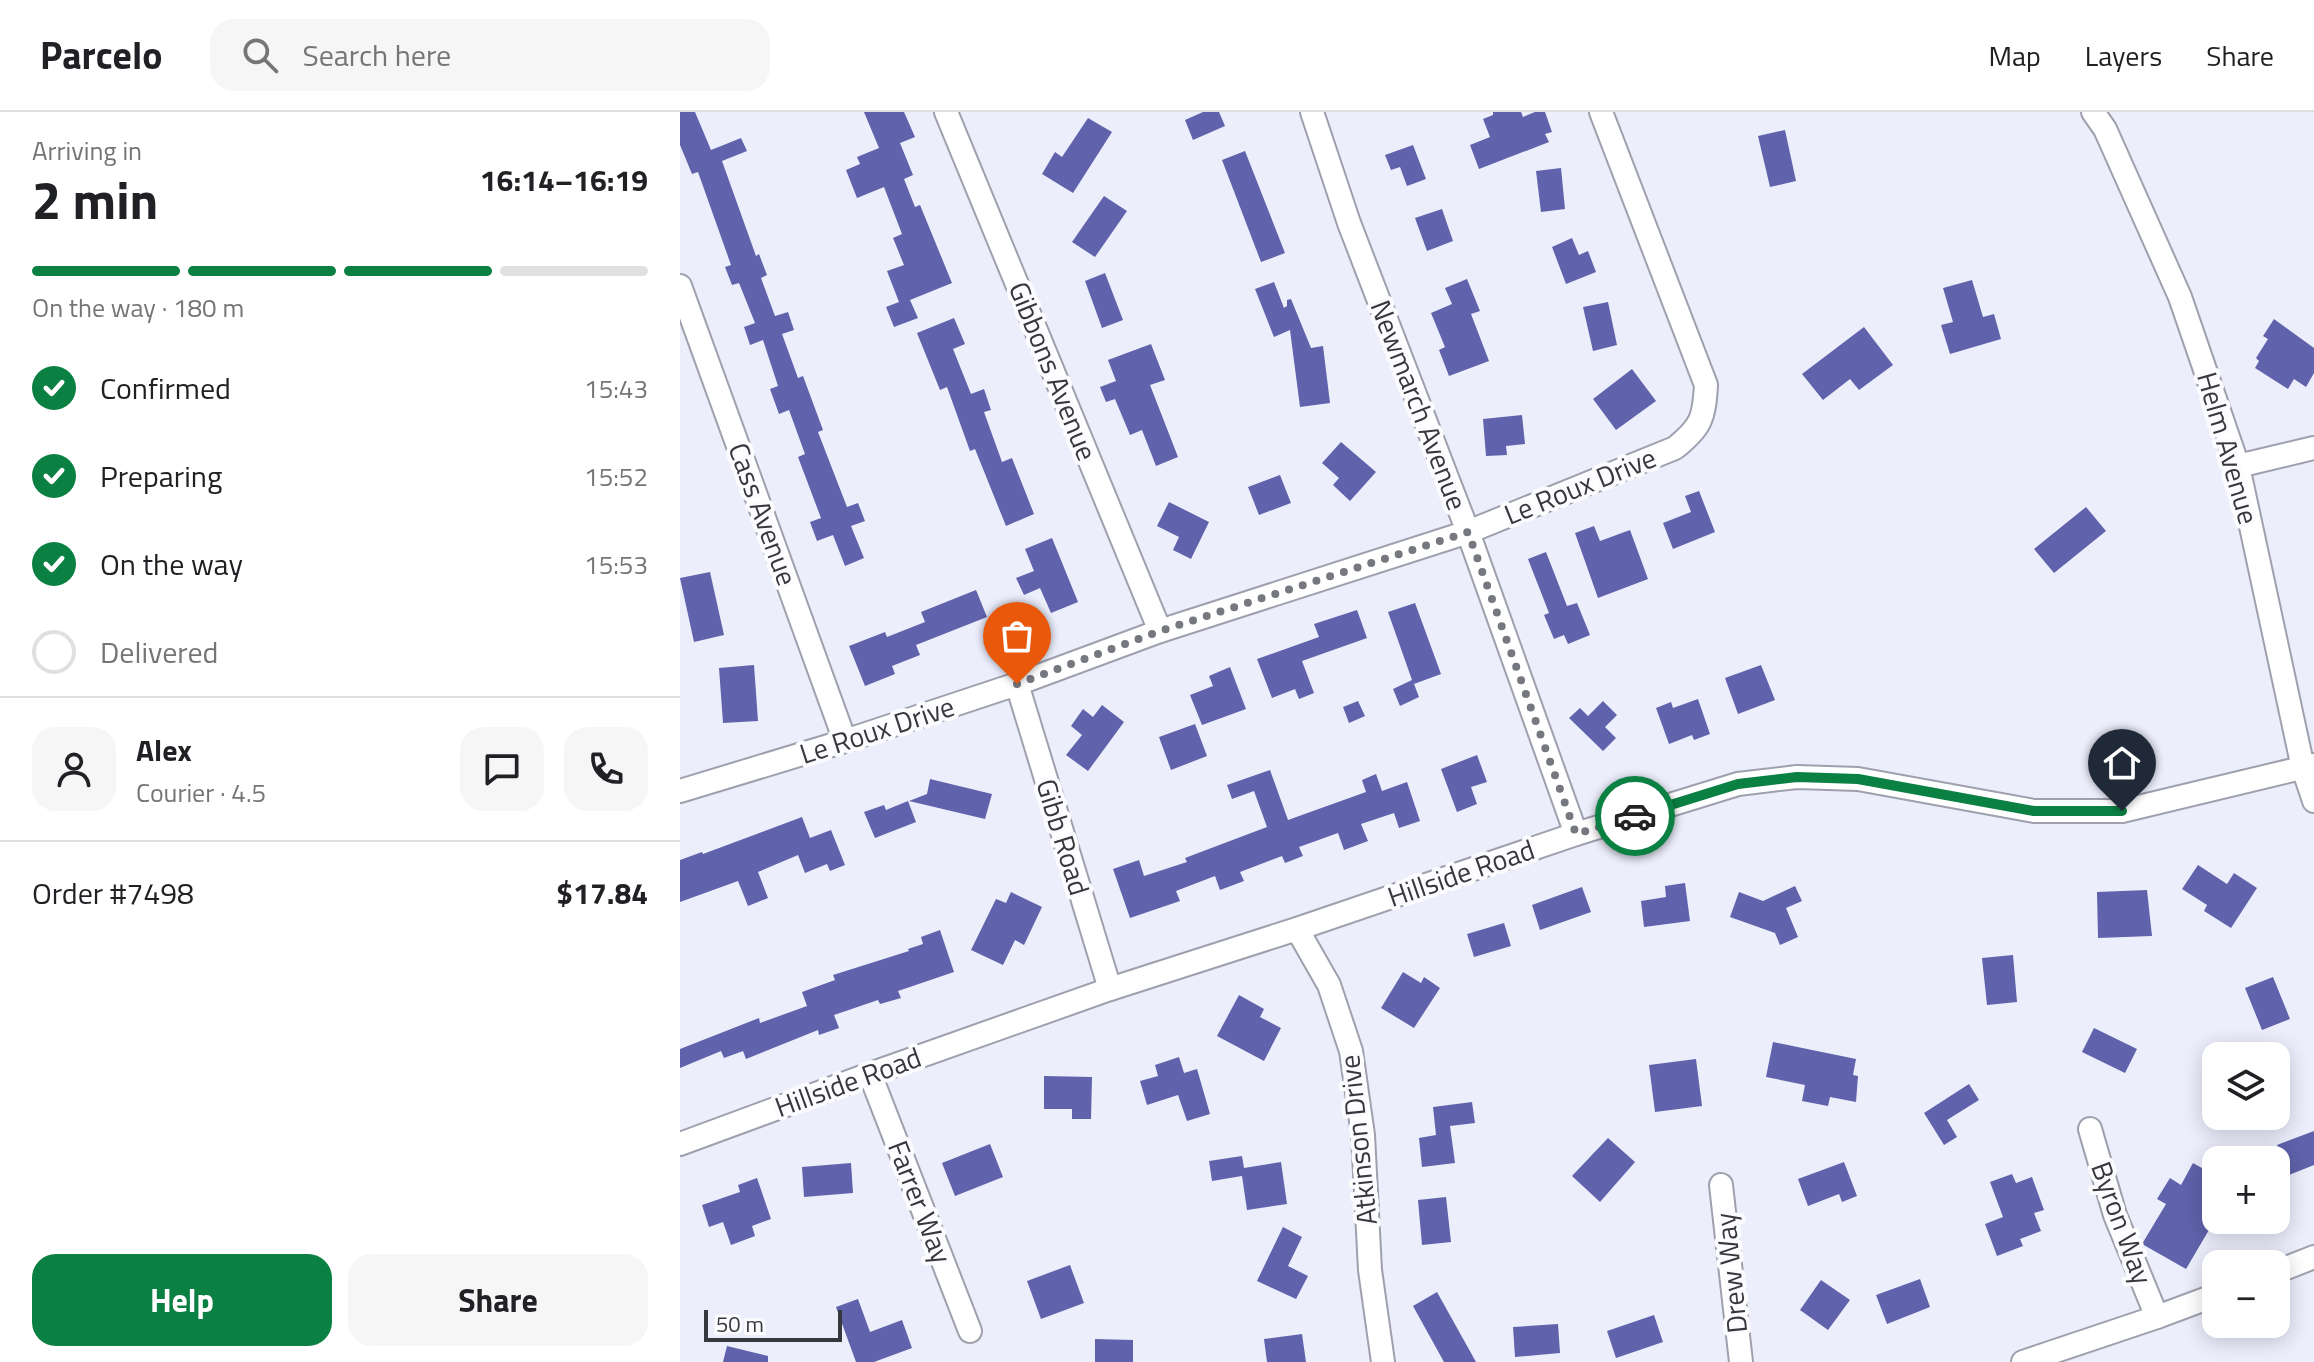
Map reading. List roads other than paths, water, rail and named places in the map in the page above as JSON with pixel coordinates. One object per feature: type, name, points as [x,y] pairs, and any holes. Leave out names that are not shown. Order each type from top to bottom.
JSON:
[{"type":"street","name":"Gibbons Avenue","points":[[946,112],[1160,631]]},
{"type":"street","name":"Newmarch Avenue","points":[[1312,112],[1349,223],[1468,532],[1576,834]]},
{"type":"street","name":"Le Roux Drive","points":[[680,791],[845,741],[1017,684],[1160,631],[1468,532],[1675,448],[1695,432],[1705,413],[1706,385],[1601,112]]},
{"type":"street","name":"Helm Avenue","points":[[2093,112],[2105,129],[2180,297],[2238,466],[2314,801]]},
{"type":"street","name":"Cass Avenue","points":[[680,286],[845,741]]},
{"type":"street","points":[[2238,466],[2314,448]]},
{"type":"street","name":"Gibb Road","points":[[1017,684],[1110,989]]},
{"type":"street","name":"Hillside Road","points":[[680,1144],[1110,989],[1576,834],[1738,784],[1797,777],[1858,779],[2034,811],[2122,811],[2308,767]]},
{"type":"street","name":"Atkinson Drive","points":[[1297,929],[1329,985],[1351,1051],[1363,1135],[1370,1270],[1383,1362]]},
{"type":"street","name":"Farrer Way","points":[[870,1074],[970,1331]]},
{"type":"street","name":"Byron Way","points":[[2090,1129],[2115,1215],[2157,1317]]},
{"type":"street","name":"Drew Way","points":[[1721,1185],[1741,1362]]},
{"type":"street","points":[[2290,1266],[2314,1257]]},
{"type":"street","points":[[2023,1362],[2202,1300]]}]
